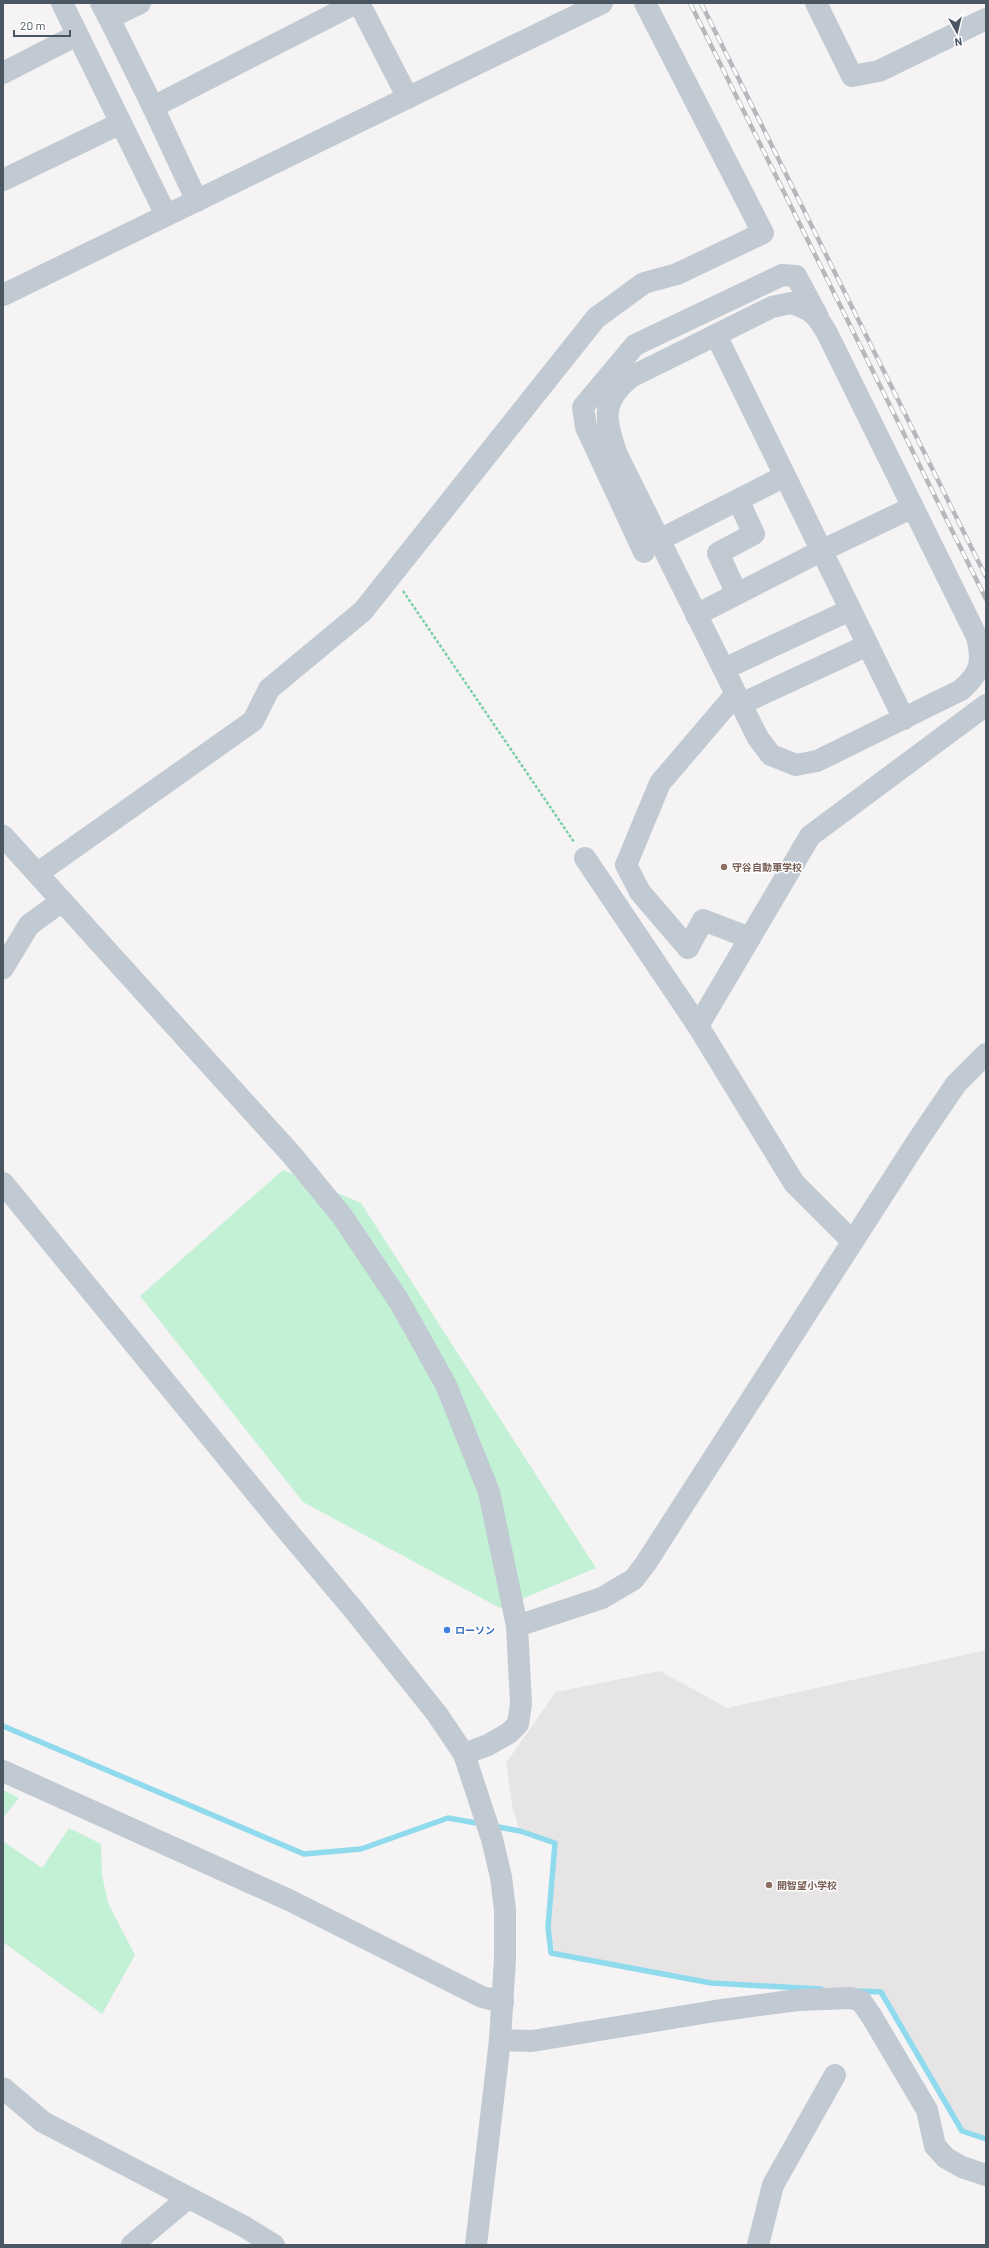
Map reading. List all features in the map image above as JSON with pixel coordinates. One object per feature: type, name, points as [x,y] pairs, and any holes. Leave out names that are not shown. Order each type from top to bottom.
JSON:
[{"type":"street","points":[[62,3],[166,215]]},
{"type":"street","points":[[140,3],[105,11],[153,107],[196,201]]},
{"type":"street","points":[[153,107],[358,3],[408,98]]},
{"type":"street","points":[[3,295],[602,3]]},
{"type":"street","points":[[38,873],[253,721],[269,689],[363,611],[596,318],[644,284],[677,274],[763,233],[645,3]]},
{"type":"street","points":[[816,3],[852,76],[879,71],[986,19]]},
{"type":"street","points":[[3,73],[77,35]]},
{"type":"street","points":[[3,180],[121,123]]},
{"type":"street","points":[[782,274],[796,276],[820,320],[977,637],[982,655],[978,671],[971,682],[961,690],[817,761],[796,765],[771,755],[758,738],[696,615],[652,546],[586,427],[583,408],[635,345],[782,274]]},
{"type":"street","points":[[652,546],[610,434],[606,416],[611,398],[621,385],[631,377],[772,307],[791,303],[808,308],[820,320]]},
{"type":"street","points":[[716,335],[904,719]]},
{"type":"street","points":[[652,546],[785,476]]},
{"type":"street","points":[[737,594],[718,553],[754,534],[738,500]]},
{"type":"street","points":[[696,615],[821,551],[913,507]]},
{"type":"street","points":[[724,669],[850,610]]},
{"type":"street","points":[[750,938],[703,920],[688,948],[640,892],[626,865],[660,783],[738,699],[868,645]]},
{"type":"street","points":[[698,1026],[810,836],[986,705]]},
{"type":"street","points":[[3,836],[292,1154],[342,1216],[391,1288],[446,1385],[489,1492],[517,1626],[521,1704],[518,1724],[509,1733],[488,1745],[464,1754]]},
{"type":"street","points":[[585,858],[698,1026],[794,1183],[852,1241]]},
{"type":"street","points":[[3,968],[29,925],[62,901]]},
{"type":"street","points":[[517,1626],[602,1598],[634,1579],[646,1563],[852,1241],[956,1084],[986,1054]]},
{"type":"street","points":[[3,1183],[269,1509],[353,1609],[437,1714],[464,1754],[488,1826],[501,1877],[505,1910],[503,2002],[500,2040],[476,2245]]},
{"type":"street","points":[[3,1771],[289,1900],[482,1997],[503,2002]]},
{"type":"street","points":[[500,2040],[532,2041],[715,2011],[798,2000],[851,1998],[861,2001],[872,2017],[927,2110],[935,2146],[946,2158],[962,2167],[986,2175]]},
{"type":"street","points":[[758,2245],[773,2185],[835,2075]]},
{"type":"street","points":[[3,2088],[43,2122],[245,2227],[274,2245]]},
{"type":"street","points":[[132,2245],[188,2198]]},
{"type":"path","points":[[391,575],[585,858]]},
{"type":"shaded area","name":"開智望小学校","points":[[986,1650],[986,2139],[962,2131],[881,1992],[708,1983],[555,1951],[548,1927],[555,1843],[520,1831],[512,1805],[506,1763],[556,1692],[660,1671],[727,1708]]},
{"type":"green space","points":[[283,1170],[361,1203],[596,1568],[500,1608],[303,1502],[140,1296]]},
{"type":"green space","points":[[3,1790],[19,1798],[3,1818]]},
{"type":"green space","points":[[69,1828],[101,1844],[102,1875],[108,1903],[135,1955],[102,2014],[3,1942],[3,1841],[42,1868]]},
{"type":"waterway","points":[[3,1726],[304,1854],[361,1849],[448,1818],[482,1824]]},
{"type":"waterway","points":[[493,1826],[520,1831],[555,1843],[548,1927],[551,1953],[711,1983],[821,1989]]},
{"type":"waterway","points":[[857,1991],[881,1992],[962,2131],[986,2139]]},
{"type":"railway","points":[[690,3],[986,599]]},
{"type":"railway","points":[[701,3],[986,577]]},
{"type":"place","name":"守谷自動車学校","points":[[724,867]]},
{"type":"place","name":"ローソン","points":[[447,1630]]},
{"type":"place","name":"開智望小学校","points":[[769,1885]]}]
